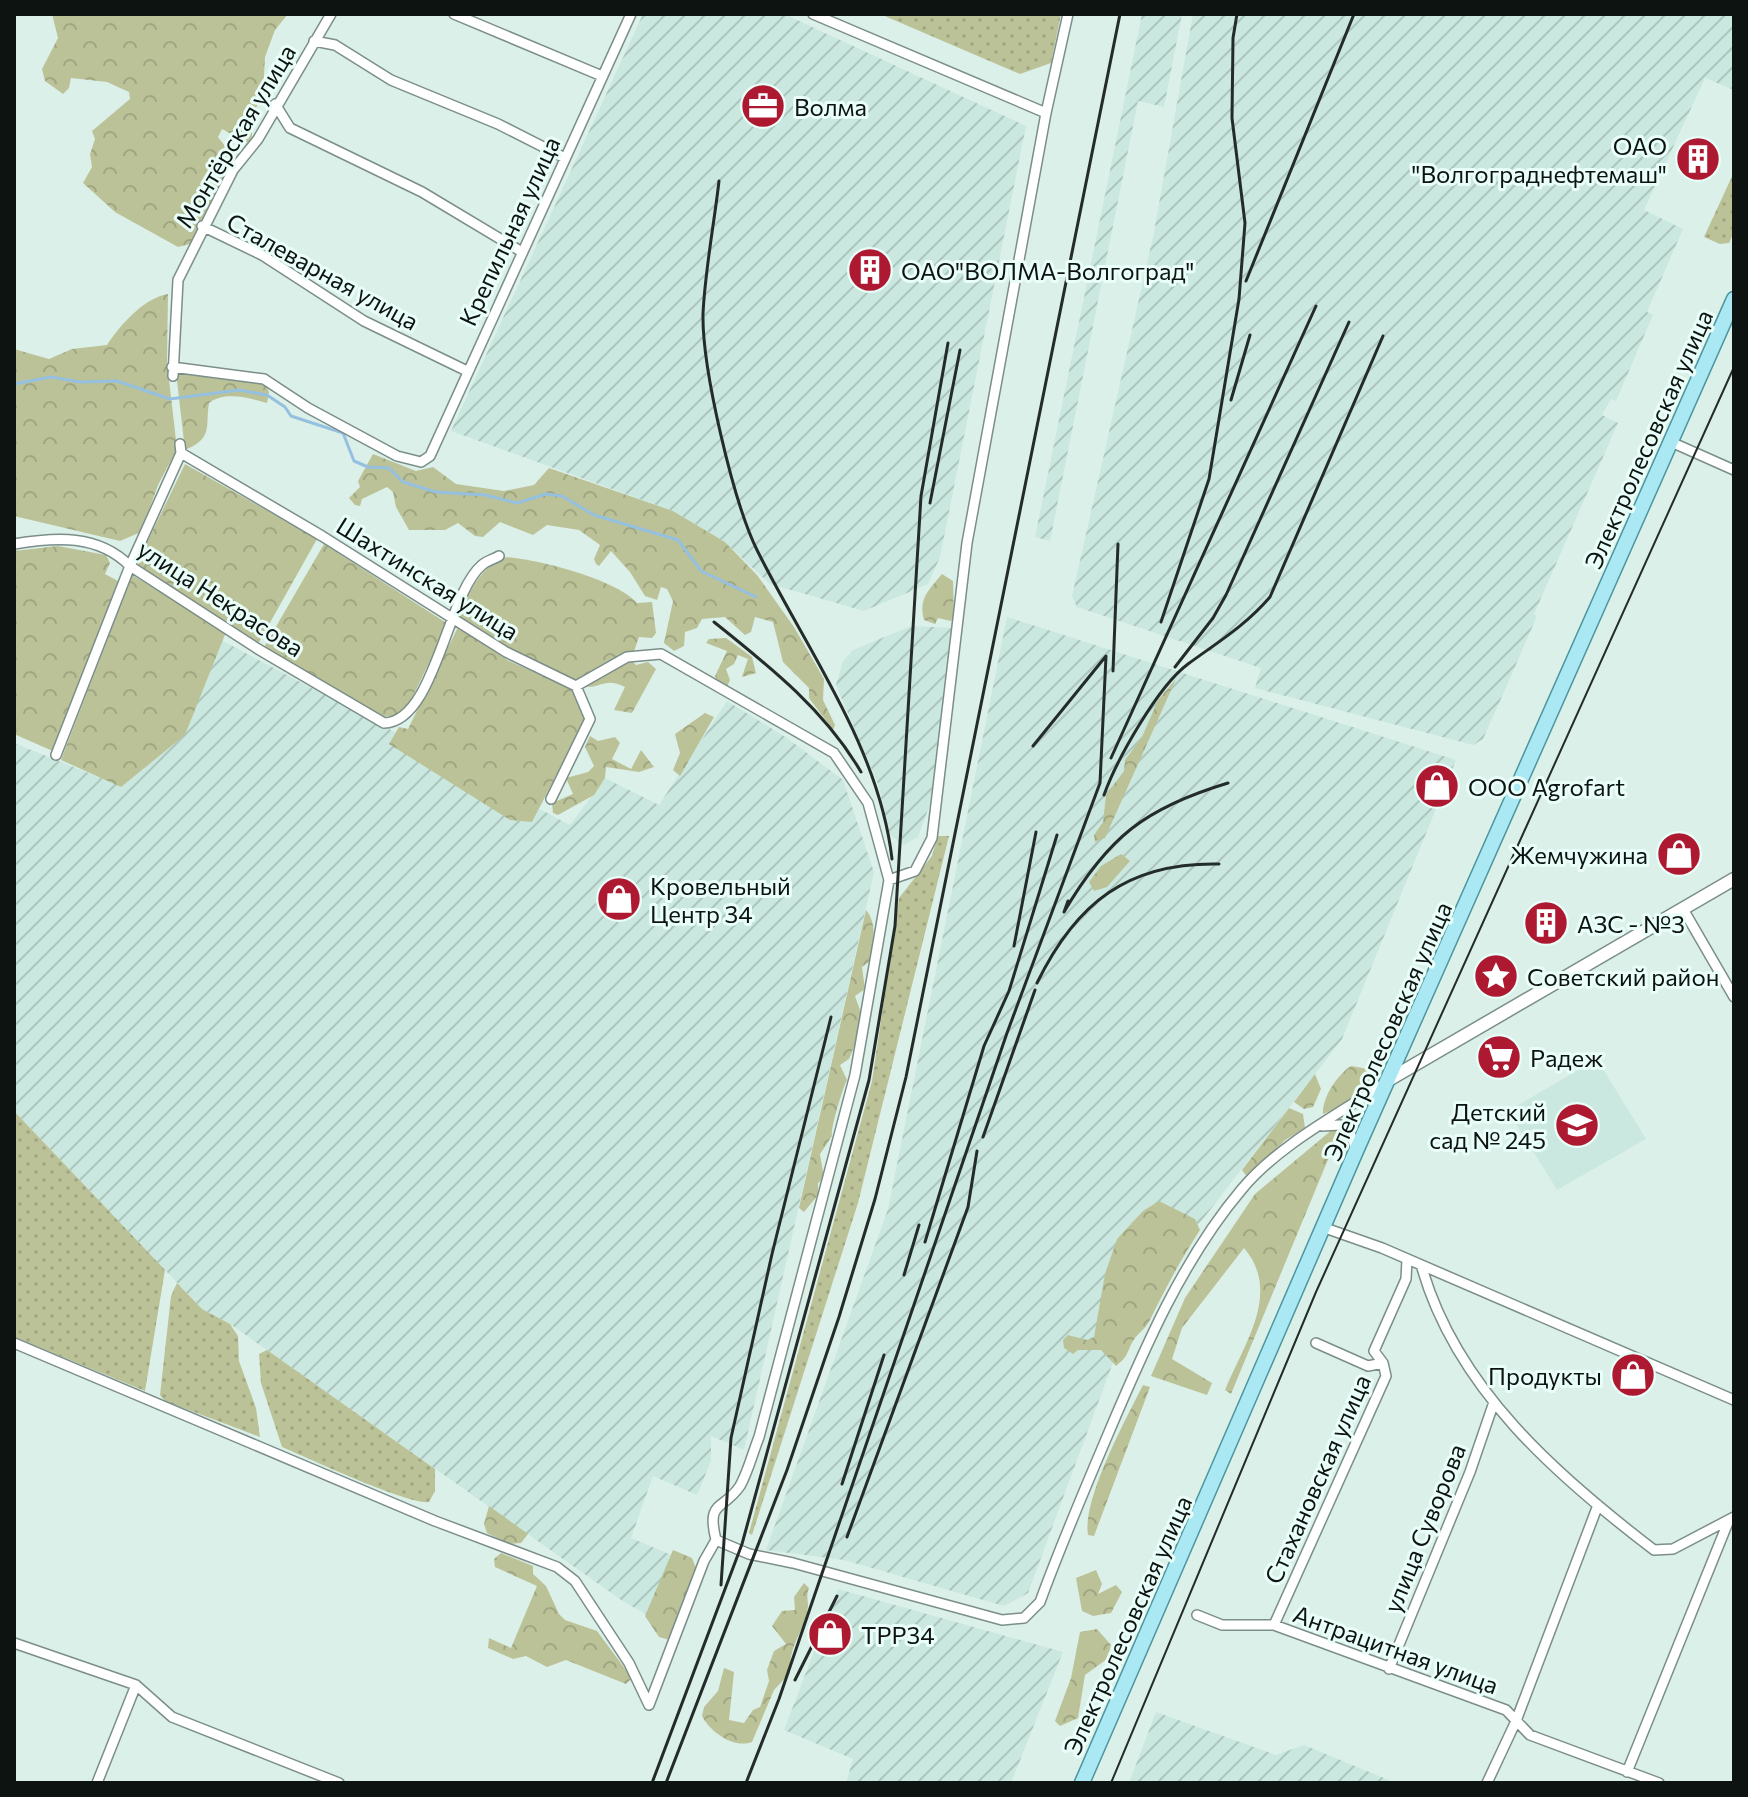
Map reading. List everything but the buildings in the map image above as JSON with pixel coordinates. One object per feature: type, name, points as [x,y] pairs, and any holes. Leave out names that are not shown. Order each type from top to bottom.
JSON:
[{"type":"main road","name":"Электролесовская улица","points":[[1082,1783],[1356,1151],[1734,299]]},
{"type":"street","name":"Монтёрская улица","points":[[331,14],[275,104],[258,139],[233,170],[202,226],[178,280],[172,371],[264,379],[308,408],[397,456],[421,462]]},
{"type":"street","points":[[454,14],[602,76]]},
{"type":"street","points":[[813,14],[1046,113]]},
{"type":"street","points":[[889,880],[915,871],[932,838],[967,543],[1046,113],[1068,14]]},
{"type":"street","name":"Крепильная улица","points":[[421,462],[430,456],[440,437],[628,15]]},
{"type":"street","points":[[314,41],[335,45],[391,80],[498,124],[565,158]]},
{"type":"street","points":[[275,104],[290,128],[422,192],[522,252]]},
{"type":"street","name":"Сталеварная улица","points":[[202,226],[262,255],[364,321],[467,371]]},
{"type":"street","points":[[1671,442],[1734,470]]},
{"type":"street","name":"Шахтинская улица","points":[[130,566],[180,448],[506,652],[576,686]]},
{"type":"street","name":"улица Некрасова","points":[[14,544],[48,538],[89,541],[116,552],[130,566],[334,695],[384,723],[397,722],[411,710],[455,618]]},
{"type":"street","points":[[455,618],[463,594],[481,565],[499,556]]},
{"type":"street","points":[[56,755],[130,566]]},
{"type":"street","points":[[14,1343],[435,1521],[557,1567],[575,1581],[591,1604],[629,1663],[649,1705],[704,1561],[716,1540],[712,1521],[719,1503],[739,1486],[759,1437],[855,1075],[889,880],[868,803],[834,753],[661,654],[627,657],[576,686],[590,719],[551,799]]},
{"type":"street","points":[[716,1540],[749,1554],[828,1572],[1002,1620],[1024,1618],[1040,1602],[1126,1393],[1179,1285],[1243,1188],[1275,1159],[1390,1079],[1734,879]]},
{"type":"street","points":[[1683,909],[1734,997]]},
{"type":"street","points":[[1322,1126],[1340,1125],[1349,1130],[1356,1151]]},
{"type":"street","points":[[1325,1228],[1734,1400]]},
{"type":"street","name":"Стахановская улица","points":[[1274,1625],[1386,1376],[1383,1363],[1374,1351],[1406,1279],[1407,1260]]},
{"type":"street","points":[[1422,1268],[1432,1304],[1456,1351],[1494,1402],[1569,1484],[1654,1550],[1673,1549],[1731,1519]]},
{"type":"street","points":[[1316,1343],[1368,1366],[1383,1363]]},
{"type":"street","name":"улица Суворова","points":[[1389,1669],[1470,1472],[1494,1402]]},
{"type":"street","points":[[1487,1783],[1516,1721],[1598,1505]]},
{"type":"street","points":[[1627,1772],[1731,1519]]},
{"type":"street","name":"Антрацитная улица","points":[[1197,1615],[1222,1625],[1274,1625],[1506,1710],[1530,1735],[1659,1783]]},
{"type":"street","points":[[14,1643],[136,1685],[172,1717],[339,1783]]},
{"type":"street","points":[[97,1783],[136,1685]]},
{"type":"shaded area","points":[[643,14],[784,14],[1026,126],[940,557],[928,584],[864,611],[770,584],[725,542],[673,511],[451,431]]},
{"type":"shaded area","points":[[1142,14],[1182,14],[1164,107],[1138,101],[1050,541],[1035,537]]},
{"type":"shaded area","points":[[1193,14],[1734,14],[1734,90],[1705,78],[1644,210],[1683,229],[1647,312],[1653,315],[1616,401],[1611,399],[1602,415],[1618,423],[1483,739],[1473,745],[1255,688],[1261,668],[1077,607],[1072,596],[1153,237]]},
{"type":"shaded area","points":[[1007,617],[1456,760],[1342,1039],[1132,1311],[1028,1593],[1004,1606],[844,1560],[766,1550],[888,1209]]},
{"type":"shaded area","points":[[911,626],[951,628],[930,804],[918,837],[904,845],[890,835],[878,784],[836,685],[843,661],[853,650]]},
{"type":"shaded area","points":[[221,640],[570,825],[605,778],[659,805],[727,701],[787,738],[843,780],[874,872],[744,1450],[711,1436],[711,1461],[697,1495],[653,1476],[631,1538],[693,1564],[668,1626],[624,1602],[230,1324],[202,1309],[14,1111],[14,743],[121,786]]},
{"type":"shaded area","name":"Детский сад № 245","points":[[1597,1059],[1646,1139],[1557,1190],[1508,1111]]},
{"type":"shaded area","points":[[838,1589],[1063,1652],[1011,1783],[846,1783],[853,1759],[784,1730]]},
{"type":"shaded area","points":[[1156,1712],[1276,1755],[1304,1745],[1396,1783],[1129,1783]]},
{"type":"green space","points":[[52,14],[288,14],[275,30],[265,57],[263,94],[252,116],[252,136],[248,143],[222,129],[218,137],[235,159],[221,166],[224,176],[190,244],[178,247],[115,212],[83,183],[92,167],[90,154],[95,139],[92,131],[130,99],[129,92],[107,82],[71,78],[69,88],[63,94],[45,81],[42,69],[58,38]]},
{"type":"green space","points":[[880,14],[1061,14],[1051,63],[1020,74]]},
{"type":"green space","points":[[1734,172],[1734,232],[1729,243],[1720,244],[1704,237]]},
{"type":"green space","points":[[168,294],[167,362],[177,449],[158,485],[141,532],[120,541],[14,516],[14,349],[49,359],[72,349],[107,345],[142,307]]},
{"type":"green space","points":[[176,372],[219,374],[265,383],[269,392],[267,403],[237,397],[215,399],[209,403],[204,436],[185,450]]},
{"type":"green space","points":[[373,454],[416,471],[433,467],[456,484],[504,491],[534,485],[549,468],[673,511],[725,542],[757,575],[794,627],[824,679],[823,700],[835,725],[833,730],[809,698],[809,688],[783,662],[773,622],[755,617],[751,632],[745,635],[725,617],[702,619],[697,628],[685,632],[684,646],[674,651],[664,643],[673,601],[667,589],[661,587],[657,600],[645,596],[630,572],[611,551],[599,566],[596,564],[594,559],[600,545],[579,530],[547,525],[533,535],[500,522],[483,537],[475,536],[458,523],[445,530],[409,530],[396,507],[393,492],[387,487],[362,499],[360,506],[355,505],[349,498],[360,487],[358,481]]},
{"type":"green space","points":[[185,464],[317,539],[258,644],[136,565]]},
{"type":"green space","points":[[324,544],[448,624],[408,706],[395,717],[380,716],[263,649]]},
{"type":"green space","points":[[58,546],[106,555],[110,563],[105,574],[118,581],[55,752],[14,734],[14,551]]},
{"type":"green space","points":[[502,557],[574,571],[612,586],[637,603],[652,602],[656,633],[652,638],[639,637],[631,660],[636,665],[648,662],[656,669],[632,713],[614,710],[625,687],[607,683],[589,687],[568,682],[519,656],[460,617],[475,583]]},
{"type":"green space","points":[[942,574],[953,581],[954,615],[951,621],[938,618],[935,624],[924,620],[922,606],[926,595]]},
{"type":"green space","points":[[132,575],[226,632],[185,735],[121,787],[61,760]]},
{"type":"green space","points":[[458,627],[509,661],[574,690],[585,720],[532,822],[510,820],[389,744],[399,727],[408,729]]},
{"type":"green space","points":[[726,638],[752,657],[756,673],[742,677],[748,659],[738,655],[734,664],[726,669],[730,680],[727,687],[719,684],[715,676],[727,651],[706,643],[709,639]]},
{"type":"green space","points":[[1176,679],[1105,838],[1095,842],[1094,835],[1103,822],[1106,795],[1124,771],[1125,760],[1142,737],[1158,700]]},
{"type":"green space","points":[[705,713],[714,717],[680,776],[673,770],[680,753],[675,734]]},
{"type":"green space","points":[[590,736],[598,741],[615,737],[620,743],[612,759],[631,769],[641,750],[654,767],[639,772],[606,767],[605,778],[594,795],[558,815],[553,813],[552,803],[573,794],[566,778],[588,772],[594,766],[585,747]]},
{"type":"green space","points":[[938,836],[949,836],[858,1203],[752,1535],[749,1533],[872,1081],[899,898],[932,856]]},
{"type":"green space","points":[[1121,854],[1130,861],[1107,887],[1094,891],[1089,882],[1101,866]]},
{"type":"green space","points":[[866,910],[872,921],[873,941],[870,961],[862,967],[865,989],[855,996],[862,1016],[858,1038],[849,1059],[840,1065],[847,1080],[837,1108],[832,1136],[820,1154],[824,1178],[818,1183],[818,1195],[804,1212],[799,1208]]},
{"type":"green space","points":[[1351,1066],[1374,1070],[1366,1084],[1353,1096],[1323,1114],[1331,1087]]},
{"type":"green space","points":[[1315,1074],[1321,1089],[1313,1107],[1304,1109],[1294,1102]]},
{"type":"green space","points":[[1289,1108],[1303,1114],[1305,1128],[1285,1140],[1248,1178],[1242,1170]]},
{"type":"green space","points":[[14,1111],[165,1270],[145,1391],[14,1337]]},
{"type":"green space","points":[[1333,1129],[1339,1133],[1231,1394],[1225,1390],[1256,1318],[1260,1300],[1260,1282],[1255,1265],[1244,1248],[1182,1328],[1172,1359],[1212,1383],[1207,1395],[1151,1376],[1185,1298],[1255,1194]]},
{"type":"green space","points":[[1159,1201],[1195,1219],[1200,1230],[1149,1322],[1116,1366],[1101,1350],[1078,1350],[1073,1354],[1064,1348],[1063,1340],[1068,1335],[1087,1340],[1094,1337],[1105,1274],[1117,1239],[1143,1211]]},
{"type":"green space","points":[[177,1283],[202,1309],[230,1324],[238,1336],[239,1361],[256,1408],[260,1437],[165,1401],[160,1395],[171,1296]]},
{"type":"green space","points":[[267,1350],[435,1469],[435,1491],[429,1502],[380,1489],[282,1447],[261,1383],[259,1354]]},
{"type":"green space","points":[[1143,1385],[1150,1387],[1094,1536],[1088,1535],[1088,1520],[1098,1481]]},
{"type":"green space","points":[[489,1506],[528,1534],[521,1543],[509,1544],[487,1533],[484,1524]]},
{"type":"green space","points":[[673,1550],[692,1558],[696,1568],[670,1640],[659,1637],[645,1616]]},
{"type":"green space","points":[[501,1553],[533,1566],[533,1574],[546,1586],[565,1620],[597,1631],[632,1678],[626,1684],[566,1660],[547,1667],[526,1656],[513,1659],[488,1648],[489,1638],[511,1648],[537,1586],[495,1567],[494,1559]]},
{"type":"green space","points":[[1096,1570],[1102,1584],[1098,1594],[1116,1585],[1122,1592],[1111,1613],[1093,1616],[1082,1611],[1076,1578]]},
{"type":"green space","points":[[804,1583],[809,1588],[808,1606],[794,1645],[790,1673],[774,1690],[752,1742],[745,1744],[723,1738],[702,1716],[704,1707],[718,1691],[724,1668],[734,1672],[729,1720],[744,1723],[753,1710],[760,1707],[769,1681],[767,1670],[774,1651],[786,1644],[772,1626],[782,1611],[795,1610],[794,1597]]},
{"type":"green space","points":[[1097,1629],[1111,1645],[1107,1659],[1085,1675],[1078,1718],[1060,1726],[1055,1721],[1071,1678],[1080,1632]]},
{"type":"waterway","points":[[14,384],[51,377],[80,382],[117,381],[170,399],[239,390],[267,395],[285,407],[291,416],[343,433],[354,461],[368,467],[389,468],[403,482],[436,492],[485,495],[517,503],[546,494],[562,496],[594,515],[678,540],[701,571],[756,597]]},
{"type":"tram line","points":[[1111,1783],[1316,1292],[1734,367]]},
{"type":"railway","points":[[666,1783],[787,1470],[875,1199],[906,1077],[1120,14]]},
{"type":"railway","points":[[1161,622],[1209,479],[1239,299],[1245,223],[1232,118],[1233,38],[1237,14]]},
{"type":"railway","points":[[1246,281],[1354,14]]},
{"type":"railway","points":[[719,181],[703,314],[713,399],[729,468],[757,550],[856,738],[884,817],[892,859]]},
{"type":"railway","points":[[1111,758],[1316,306]]},
{"type":"railway","points":[[1175,667],[1213,618],[1226,595],[1349,322]]},
{"type":"railway","points":[[1231,400],[1250,335]]},
{"type":"railway","points":[[1104,795],[1128,744],[1176,674],[1241,625],[1270,597],[1383,336]]},
{"type":"railway","points":[[652,1783],[742,1544],[869,1080],[895,926],[921,496],[948,343]]},
{"type":"railway","points":[[930,503],[960,350]]},
{"type":"railway","points":[[1113,671],[1118,544]]},
{"type":"railway","points":[[714,622],[795,690],[831,729],[861,772]]},
{"type":"railway","points":[[746,1783],[779,1699],[1007,1033],[1100,783],[1106,656],[1033,746]]},
{"type":"railway","points":[[1068,901],[1064,912],[1097,864],[1131,829],[1174,803],[1228,783]]},
{"type":"railway","points":[[1014,946],[1036,832]]},
{"type":"railway","points":[[925,1242],[984,1046],[1009,991],[1057,835]]},
{"type":"railway","points":[[1037,983],[1069,930],[1108,893],[1158,870],[1219,864]]},
{"type":"railway","points":[[983,1137],[1035,990]]},
{"type":"railway","points":[[721,1585],[731,1438],[772,1254],[831,1017]]},
{"type":"railway","points":[[847,1537],[968,1207],[977,1151]]},
{"type":"railway","points":[[904,1275],[919,1225]]},
{"type":"railway","points":[[842,1484],[884,1355]]},
{"type":"railway","points":[[795,1680],[837,1596]]},
{"type":"place","name":"Волма","points":[[763,106]]},
{"type":"place","name":"ОАО \"Волгограднефтемаш\"","points":[[1698,159]]},
{"type":"place","name":"ОАО\"ВОЛМА-Волгоград\"","points":[[870,270]]},
{"type":"place","name":"OOO Agrofart","points":[[1437,786]]},
{"type":"place","name":"Жемчужина","points":[[1679,854]]},
{"type":"place","name":"Кровельный Центр 34","points":[[619,899]]},
{"type":"place","name":"АЗС - №3","points":[[1546,923]]},
{"type":"place","name":"Советский район","points":[[1496,976]]},
{"type":"place","name":"Радеж","points":[[1499,1057]]},
{"type":"place","name":"Детский сад № 245","points":[[1577,1125]]},
{"type":"place","name":"Продукты","points":[[1633,1375]]},
{"type":"place","name":"TPP34","points":[[830,1634]]}]
